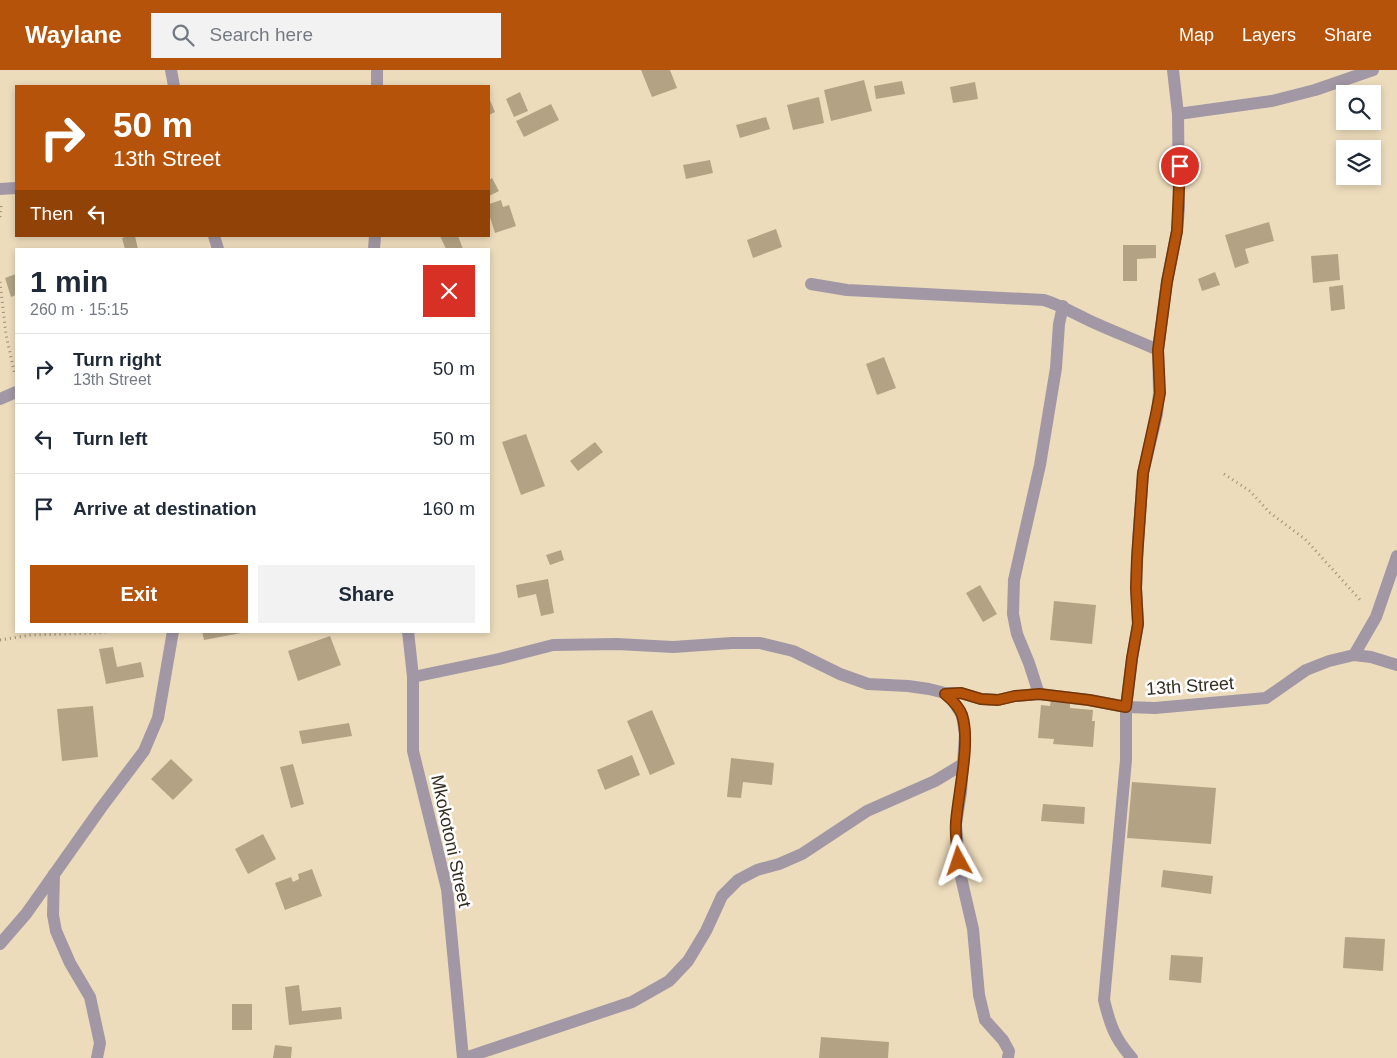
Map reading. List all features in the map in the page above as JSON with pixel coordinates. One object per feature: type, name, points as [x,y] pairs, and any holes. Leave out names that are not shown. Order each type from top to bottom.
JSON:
[{"type":"street","points":[[171,70],[174,85]]},
{"type":"street","points":[[377,70],[377,85]]},
{"type":"street","points":[[1132,1058],[1120,1044],[1111,1027],[1104,1000],[1126,760],[1126,707],[1138,624],[1136,588],[1143,473],[1160,393],[1158,350],[1167,282],[1177,231],[1179,200],[1178,114],[1173,70]]},
{"type":"street","points":[[1178,114],[1272,100],[1315,90],[1373,70]]},
{"type":"street","points":[[0,189],[15,188]]},
{"type":"street","points":[[811,284],[847,290],[1044,300],[1062,306],[1096,324],[1129,336],[1158,350]]},
{"type":"street","points":[[1039,694],[1017,634],[1013,614],[1013,599],[1017,563],[1040,465],[1054,382],[1062,306]]},
{"type":"street","points":[[0,399],[15,392]]},
{"type":"street","points":[[1354,655],[1376,617],[1397,556]]},
{"type":"street","points":[[0,944],[26,914],[100,808],[144,751],[158,718],[173,633]]},
{"type":"street","name":"Mkokotoni Street","points":[[408,633],[413,677],[413,751],[447,888],[464,1058]]},
{"type":"street","name":"13th Street","points":[[413,677],[499,659],[553,645],[617,644],[673,647],[760,643],[793,651],[840,674],[868,684],[908,686],[929,689],[945,694],[961,693],[981,699],[998,700],[1039,694],[1126,707],[1155,708],[1266,698],[1306,670],[1354,655],[1371,657],[1397,665]]},
{"type":"street","points":[[945,694],[953,701],[962,714],[965,734],[956,824],[960,873],[973,929],[979,996],[985,1020],[1002,1040],[1008,1051],[1008,1058]]},
{"type":"street","points":[[464,1058],[632,1002],[668,982],[688,961],[706,931],[722,896],[738,880],[757,870],[779,864],[802,854],[866,811],[934,780],[963,764]]},
{"type":"street","points":[[54,874],[53,915],[56,931],[70,963],[90,997],[100,1043],[97,1058]]},
{"type":"path","points":[[0,282],[6,335],[15,376]]},
{"type":"path","points":[[1224,474],[1250,490],[1269,512],[1305,539],[1376,617]]},
{"type":"path","points":[[0,640],[31,635],[98,633]]},
{"type":"building","points":[[641,70],[670,70],[677,88],[652,97]]},
{"type":"building","points":[[864,80],[872,111],[831,121],[824,90]]},
{"type":"building","points":[[902,81],[905,94],[876,99],[874,86]]},
{"type":"building","points":[[975,82],[978,99],[953,103],[950,87]]},
{"type":"building","points":[[520,92],[528,111],[514,117],[506,99]]},
{"type":"building","points":[[819,97],[824,123],[793,130],[787,105]]},
{"type":"building","points":[[490,100],[495,112],[490,114]]},
{"type":"building","points":[[551,104],[559,120],[524,137],[516,121]]},
{"type":"building","points":[[766,117],[770,129],[740,138],[736,125]]},
{"type":"building","points":[[710,160],[713,173],[686,179],[683,165]]},
{"type":"building","points":[[492,178],[499,191],[490,196],[490,179]]},
{"type":"building","points":[[501,200],[503,207],[509,205],[516,226],[495,233],[490,217],[490,204]]},
{"type":"building","points":[[1269,222],[1274,241],[1245,249],[1249,263],[1235,268],[1225,235]]},
{"type":"building","points":[[776,229],[782,247],[753,258],[747,240]]},
{"type":"building","points":[[135,237],[138,248],[125,248],[122,238]]},
{"type":"building","points":[[440,237],[458,237],[463,248],[446,248]]},
{"type":"building","points":[[1123,245],[1156,245],[1156,258],[1137,259],[1137,281],[1123,281]]},
{"type":"building","points":[[1338,254],[1340,280],[1313,283],[1311,256]]},
{"type":"building","points":[[1215,272],[1220,285],[1202,291],[1198,279]]},
{"type":"building","points":[[15,274],[15,295],[11,297],[5,278]]},
{"type":"building","points":[[1343,285],[1345,309],[1331,311],[1329,287]]},
{"type":"building","points":[[884,357],[896,388],[877,395],[866,364]]},
{"type":"building","points":[[526,434],[545,486],[521,495],[502,442]]},
{"type":"building","points":[[595,442],[603,452],[578,471],[570,461]]},
{"type":"building","points":[[561,550],[564,560],[550,565],[546,555]]},
{"type":"building","points":[[548,579],[554,613],[541,616],[536,594],[518,598],[516,585]]},
{"type":"building","points":[[980,585],[997,614],[983,622],[966,593]]},
{"type":"building","points":[[1054,601],[1096,605],[1092,644],[1050,640]]},
{"type":"building","points":[[202,633],[241,633],[204,640]]},
{"type":"building","points":[[330,636],[341,665],[298,681],[288,651]]},
{"type":"building","points":[[113,647],[117,667],[141,662],[144,677],[106,684],[99,649]]},
{"type":"building","points":[[1051,700],[1070,701],[1070,708],[1093,710],[1092,721],[1095,721],[1093,747],[1053,744],[1054,739],[1038,738],[1041,705],[1050,706]]},
{"type":"building","points":[[93,706],[98,757],[62,761],[57,709]]},
{"type":"building","points":[[652,710],[675,764],[650,775],[627,721]]},
{"type":"building","points":[[349,723],[352,736],[302,744],[299,731]]},
{"type":"building","points":[[632,755],[640,775],[605,790],[597,770]]},
{"type":"building","points":[[731,758],[774,763],[772,785],[743,782],[741,798],[727,797]]},
{"type":"building","points":[[171,759],[193,780],[173,800],[151,779]]},
{"type":"building","points":[[293,764],[304,804],[291,808],[280,767]]},
{"type":"building","points":[[1132,782],[1216,788],[1211,844],[1127,838]]},
{"type":"building","points":[[1043,804],[1085,807],[1084,824],[1041,821]]},
{"type":"building","points":[[263,834],[276,859],[248,874],[235,849]]},
{"type":"building","points":[[312,869],[322,896],[285,910],[275,883],[291,877],[293,882],[299,879],[298,874]]},
{"type":"building","points":[[1163,870],[1213,876],[1211,894],[1161,887]]},
{"type":"building","points":[[1345,937],[1385,939],[1383,971],[1343,968]]},
{"type":"building","points":[[1171,955],[1203,957],[1201,983],[1169,980]]},
{"type":"building","points":[[299,985],[302,1011],[341,1007],[342,1019],[289,1025],[285,987]]},
{"type":"building","points":[[232,1004],[252,1004],[252,1030],[232,1030]]},
{"type":"building","points":[[821,1037],[889,1042],[888,1058],[819,1058]]},
{"type":"building","points":[[275,1045],[292,1047],[291,1058],[273,1058]]},
{"type":"route","points":[[959,861],[956,824],[961,792],[965,734],[962,714],[953,701],[945,694],[961,693],[981,699],[998,700],[1039,694],[1126,707],[1138,624],[1136,588],[1143,473],[1160,393],[1158,350],[1167,282],[1177,231],[1180,166]]}]
